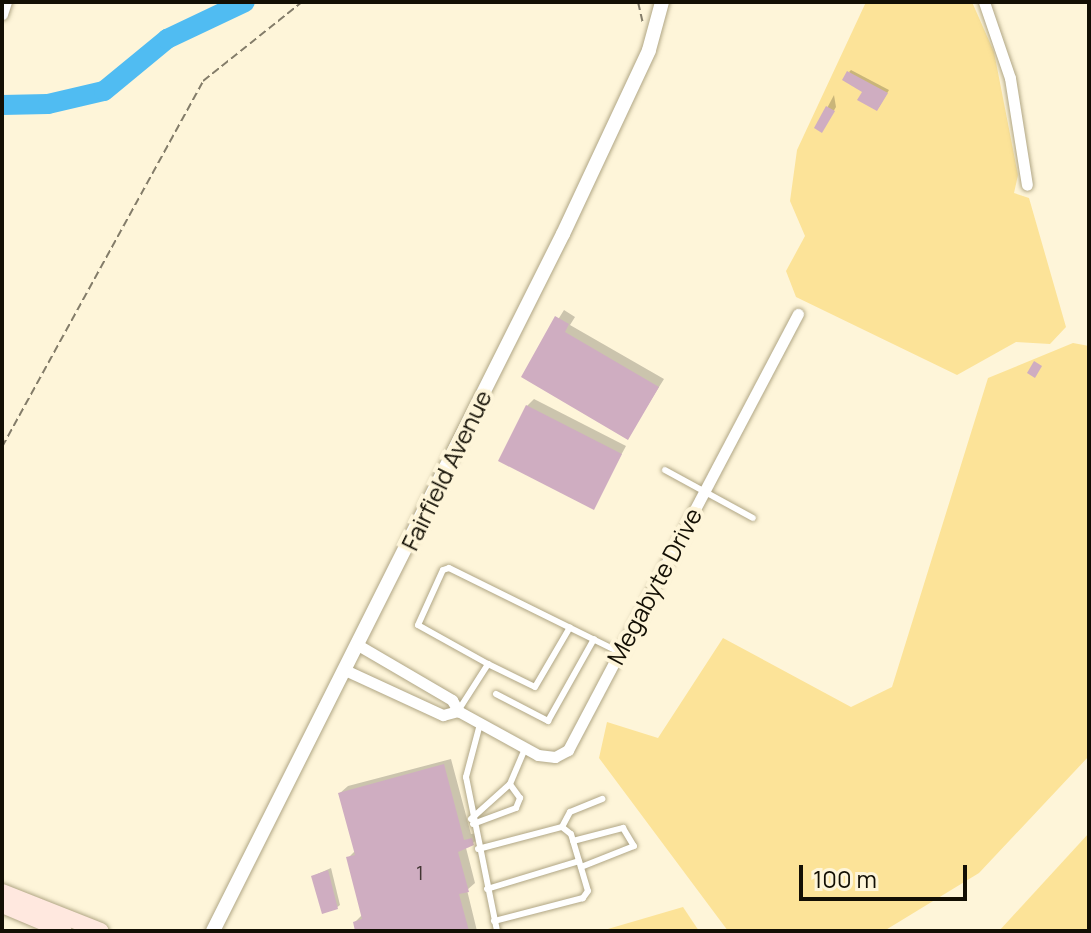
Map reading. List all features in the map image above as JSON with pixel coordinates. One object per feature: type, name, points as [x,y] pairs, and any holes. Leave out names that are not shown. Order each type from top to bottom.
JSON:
[{"type":"main road","points":[[2,892],[101,931]]},
{"type":"main road","points":[[2,905],[64,931]]},
{"type":"street","points":[[2,14],[6,2]]},
{"type":"street","name":"Fairfield Avenue","points":[[213,931],[563,234],[649,50],[662,2]]},
{"type":"street","points":[[984,2],[1010,78],[1027,185]]},
{"type":"street","name":"Megabyte Drive","points":[[358,645],[452,700],[458,711],[525,748],[547,757],[568,750],[798,314]]},
{"type":"street","name":"Megabyte Drive","points":[[345,670],[443,715],[458,711]]},
{"type":"lane","points":[[665,470],[753,518]]},
{"type":"lane","points":[[570,627],[535,687],[418,625],[443,570],[449,568],[570,627],[619,652]]},
{"type":"lane","points":[[496,694],[548,721],[594,639]]},
{"type":"lane","points":[[458,711],[488,664]]},
{"type":"lane","points":[[480,723],[466,777],[472,822],[497,931]]},
{"type":"lane","points":[[472,822],[510,784],[525,748]]},
{"type":"lane","points":[[472,822],[516,808],[520,798],[510,784]]},
{"type":"lane","points":[[478,849],[562,827],[570,812],[603,799]]},
{"type":"lane","points":[[494,921],[583,898],[588,891],[573,841],[562,827]]},
{"type":"lane","points":[[487,889],[634,846],[623,828],[573,841]]},
{"type":"path","points":[[2,447],[203,81],[302,2]]},
{"type":"shaded area","points":[[866,2],[972,2],[994,52],[1018,175],[1014,193],[1029,198],[1066,327],[1050,344],[1016,342],[957,375],[796,297],[786,271],[805,236],[790,201],[797,150]]},
{"type":"shaded area","points":[[1073,343],[1089,346],[1089,756],[979,873],[884,931],[728,931],[599,758],[607,722],[658,738],[723,638],[851,707],[892,687],[988,378]]},
{"type":"shaded area","points":[[1089,833],[1089,931],[999,931]]},
{"type":"shaded area","points":[[683,907],[699,931],[601,931]]},
{"type":"building","points":[[847,71],[888,93],[877,111],[857,100],[862,92],[842,80]]},
{"type":"building","points":[[826,106],[835,111],[822,133],[814,128]]},
{"type":"building","points":[[555,316],[569,324],[565,332],[659,387],[628,440],[521,377]]},
{"type":"building","points":[[1034,361],[1042,366],[1035,378],[1027,373]]},
{"type":"building","points":[[526,405],[622,454],[594,510],[498,461]]},
{"type":"building","points":[[444,764],[464,840],[472,838],[474,845],[458,852],[469,892],[459,894],[469,931],[355,931],[353,922],[362,919],[346,857],[355,855],[338,793]]},
{"type":"building","points":[[328,870],[338,909],[322,914],[311,876]]},
{"type":"waterway","points":[[2,105],[48,104],[104,91],[167,39],[245,2]]}]
